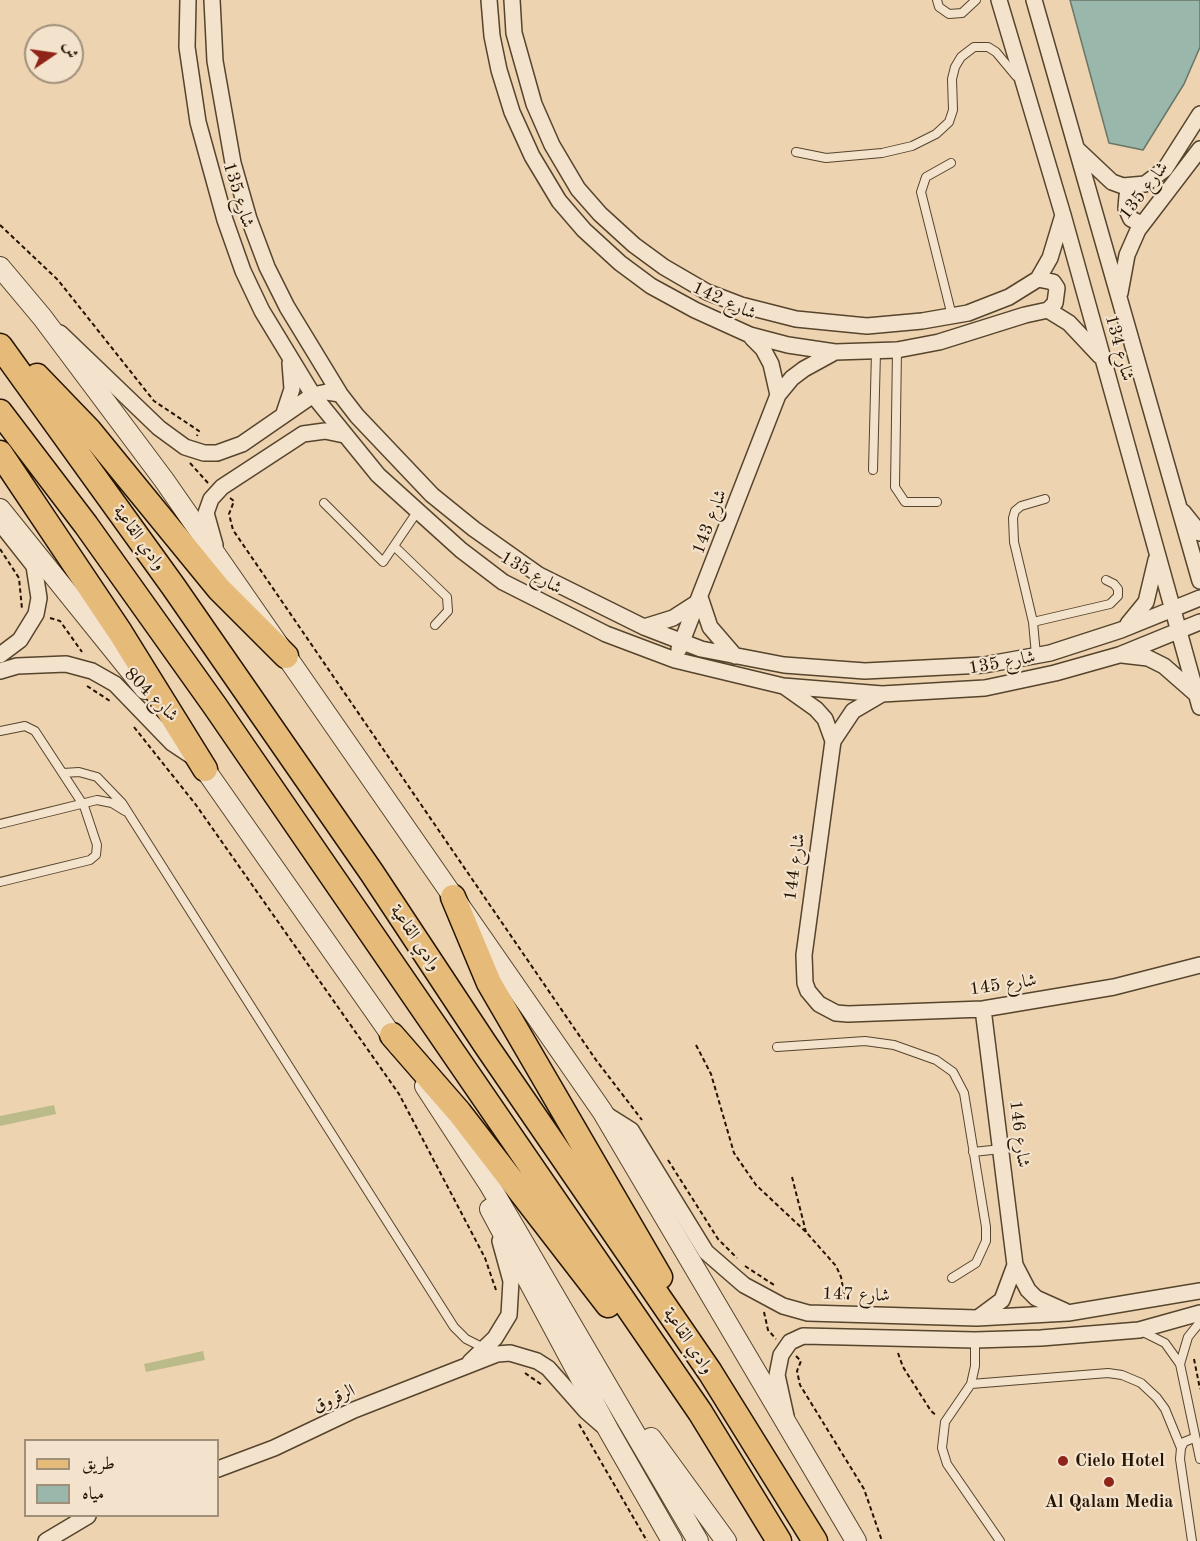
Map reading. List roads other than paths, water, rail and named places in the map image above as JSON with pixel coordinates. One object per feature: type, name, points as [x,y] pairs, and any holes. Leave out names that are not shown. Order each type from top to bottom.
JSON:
[{"type":"main road","points":[[0,339],[88,430],[219,589],[286,656]]},
{"type":"main road","name":"وادي القاعية","points":[[0,346],[173,586],[326,807],[710,1372],[815,1541]]},
{"type":"main road","name":"وادي القاعية","points":[[0,412],[93,535],[215,706],[694,1402],[779,1541]]},
{"type":"main road","points":[[0,453],[120,632],[202,765]]},
{"type":"main road","points":[[453,897],[489,983],[652,1260],[710,1372]]},
{"type":"main road","points":[[392,1035],[459,1112],[733,1466]]},
{"type":"street","name":"شارع 135","points":[[188,0],[190,70],[198,122],[209,168],[243,271],[290,360],[313,395],[378,475],[417,512],[503,582],[606,634],[675,660],[783,686],[882,694],[985,688],[1119,655],[1200,622]]},
{"type":"street","name":"شارع 135","points":[[212,0],[219,93],[240,193],[267,267],[287,307],[340,394],[357,416],[432,495],[474,529],[539,575],[644,627],[682,642],[735,656],[784,665],[875,671],[984,665],[1036,655],[1121,630],[1200,598]]},
{"type":"street","name":"شارع 142","points":[[489,0],[492,36],[512,112],[532,156],[559,201],[598,243],[651,286],[695,310],[771,343],[835,352],[897,350],[939,342],[1024,315],[1048,310]]},
{"type":"street","name":"شارع 142","points":[[512,0],[514,33],[534,104],[552,145],[578,189],[600,214],[634,245],[664,267],[707,292],[741,305],[796,319],[867,326],[952,316],[988,306],[1038,279]]},
{"type":"street","name":"شارع 134","points":[[999,0],[1063,215],[1100,356],[1198,700]]},
{"type":"street","name":"شارع 134","points":[[1034,0],[1200,581]]},
{"type":"street","name":"شارع 135","points":[[1077,149],[1112,182],[1123,186],[1135,186],[1156,178],[1165,169],[1200,114]]},
{"type":"street","name":"شارع 135","points":[[1119,296],[1127,255],[1142,224],[1200,149]]},
{"type":"street","points":[[1135,186],[1127,196],[1126,208],[1131,219],[1142,224]]},
{"type":"street","points":[[1063,215],[1050,258],[1038,279],[1053,282],[1057,288],[1055,303],[1048,310],[1069,322],[1100,356]]},
{"type":"street","points":[[0,267],[42,317],[222,561],[602,1112],[856,1541]]},
{"type":"street","points":[[42,317],[85,354],[159,428],[192,450],[217,453],[242,444],[313,395],[327,392],[340,394]]},
{"type":"street","points":[[750,335],[763,349],[771,364],[778,395]]},
{"type":"street","name":"شارع 143","points":[[675,660],[701,600],[778,395],[804,369],[835,352]]},
{"type":"street","points":[[284,416],[292,389],[290,360]]},
{"type":"street","points":[[222,561],[211,535],[206,513],[207,506],[219,490],[237,475],[303,434],[325,431],[344,435]]},
{"type":"street","points":[[1178,507],[1200,533]]},
{"type":"street","points":[[0,509],[202,765],[392,1035],[489,1184],[623,1408],[698,1541]]},
{"type":"street","points":[[0,523],[34,566],[39,590],[36,614],[21,640],[0,655]]},
{"type":"street","points":[[1121,630],[1146,602],[1157,557]]},
{"type":"street","points":[[644,627],[673,618],[701,600],[710,627],[735,656]]},
{"type":"street","points":[[1119,655],[1148,658],[1156,662],[1198,700]]},
{"type":"street","name":"شارع 804","points":[[0,671],[36,664],[80,666],[115,684],[137,703],[172,743],[202,765]]},
{"type":"street","points":[[783,686],[816,709],[825,719],[833,741]]},
{"type":"street","name":"شارع 144","points":[[813,998],[808,991],[804,972],[806,932],[833,741],[853,711],[882,694]]},
{"type":"street","name":"شارع 145","points":[[813,998],[836,1012],[848,1014],[982,1009],[1114,987],[1200,965]]},
{"type":"street","name":"شارع 146","points":[[982,1009],[1015,1265],[1028,1290],[1036,1298],[1068,1313]]},
{"type":"street","points":[[440,1109],[489,1208],[609,1431],[672,1541]]},
{"type":"street","name":"شارع 147","points":[[602,1112],[631,1130],[706,1252],[727,1272],[766,1299],[808,1313],[977,1318],[1068,1313],[1200,1291]]},
{"type":"street","name":"الرقروق","points":[[468,1365],[495,1338],[509,1315],[512,1294],[508,1267],[489,1208]]},
{"type":"street","name":"شارع 146","points":[[977,1318],[1002,1300],[1015,1265]]},
{"type":"street","points":[[787,1422],[777,1376],[781,1354],[795,1339],[809,1335],[975,1340],[1139,1330],[1200,1313]]},
{"type":"street","name":"الرقروق","points":[[219,1469],[274,1448],[354,1410],[497,1354],[510,1353],[530,1358],[548,1368],[586,1411],[609,1431]]},
{"type":"street","points":[[623,1408],[662,1452],[726,1541]]},
{"type":"street","points":[[46,1541],[85,1517]]},
{"type":"lane","points":[[937,0],[939,8],[949,14],[962,12],[976,0]]},
{"type":"lane","points":[[796,152],[826,158],[882,153],[912,146],[936,134],[949,122],[953,110],[952,79],[955,67],[962,57],[974,47],[988,47],[996,52],[1026,90]]},
{"type":"lane","points":[[951,163],[926,177],[921,192],[952,316]]},
{"type":"lane","points":[[897,350],[895,488],[905,502],[937,502]]},
{"type":"lane","points":[[873,470],[876,352]]},
{"type":"lane","points":[[1036,655],[1033,622],[1014,542],[1013,519],[1021,506],[1045,499]]},
{"type":"lane","points":[[324,503],[380,561],[385,560],[417,512]]},
{"type":"lane","points":[[394,546],[447,597],[448,611],[435,625]]},
{"type":"lane","points":[[1033,622],[1110,604],[1118,596],[1118,589],[1106,580]]},
{"type":"lane","points":[[0,731],[30,727],[63,772],[84,806],[97,845],[93,859],[0,882]]},
{"type":"lane","points":[[63,772],[79,772],[97,777],[116,794],[454,1327],[466,1339],[484,1348]]},
{"type":"lane","points":[[0,824],[103,801],[119,806],[132,816]]},
{"type":"lane","points":[[777,1047],[865,1041],[894,1046],[936,1060],[952,1072],[962,1088],[986,1227],[986,1241],[975,1263],[952,1278]]},
{"type":"lane","points":[[973,1152],[1001,1149]]},
{"type":"lane","points":[[1180,1364],[1188,1337],[1200,1322]]},
{"type":"lane","points":[[1139,1330],[1165,1343],[1180,1364],[1200,1458]]},
{"type":"lane","points":[[975,1340],[975,1366],[971,1384],[945,1422],[942,1448],[947,1464],[1000,1541]]},
{"type":"lane","points":[[971,1384],[1108,1373],[1122,1375],[1141,1383],[1165,1409],[1181,1448],[1192,1541]]},
{"type":"lane","points":[[1181,1448],[1184,1442],[1194,1438]]},
{"type":"water","points":[[1070,0],[1200,0],[1200,47],[1184,84],[1143,150],[1109,143]]},
{"type":"place","name":"Cielo Hotel","points":[[1063,1461]]},
{"type":"place","name":"Al Qalam Media","points":[[1109,1482]]}]
